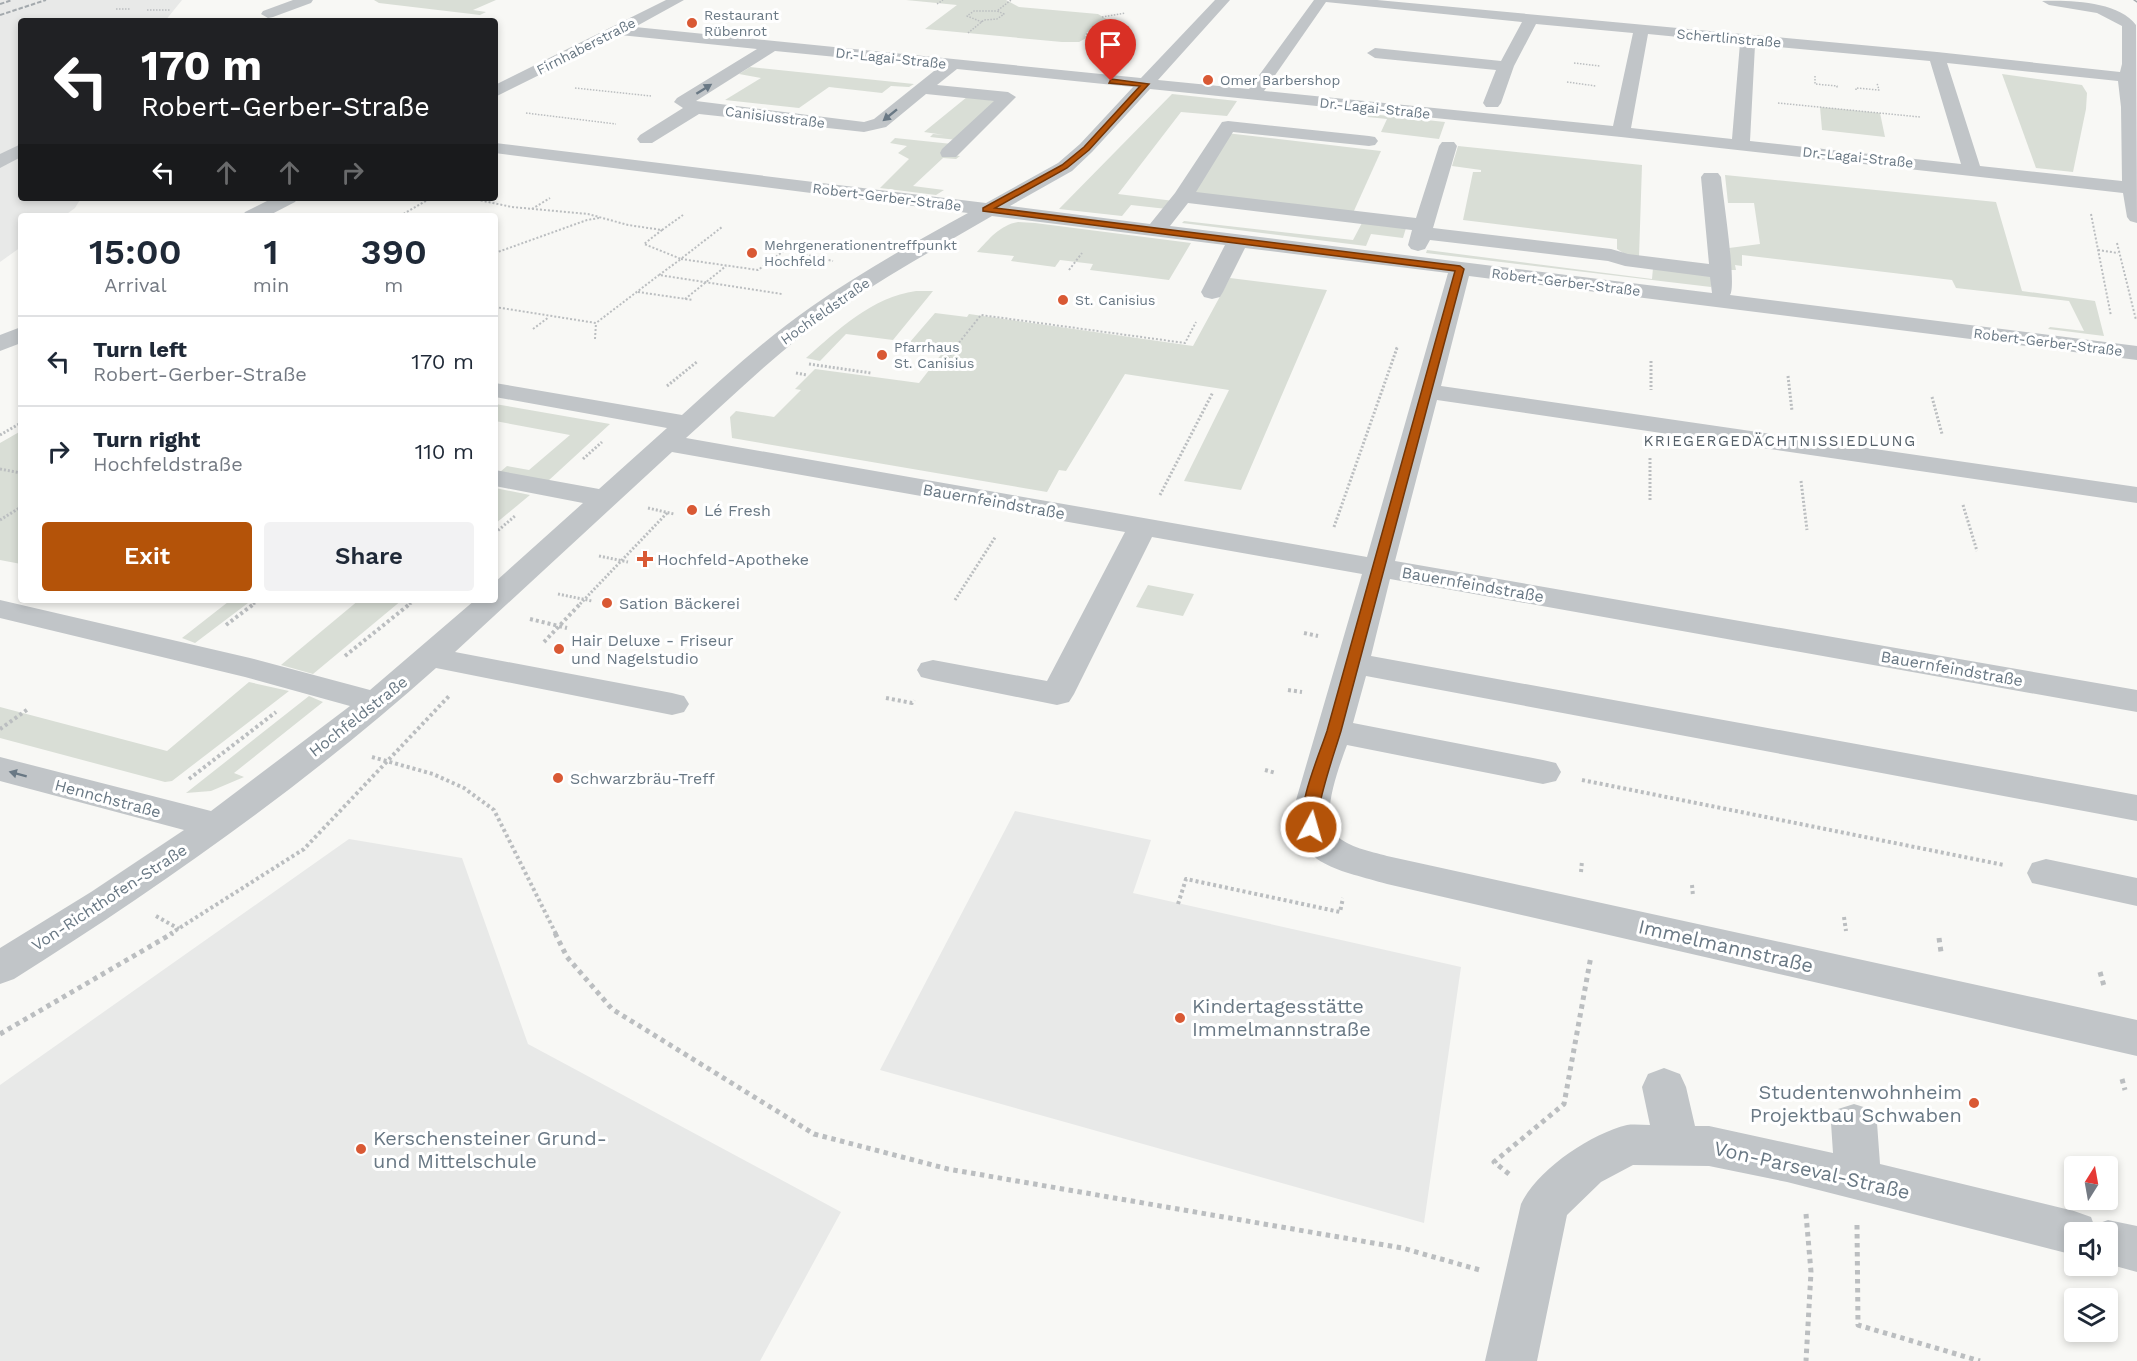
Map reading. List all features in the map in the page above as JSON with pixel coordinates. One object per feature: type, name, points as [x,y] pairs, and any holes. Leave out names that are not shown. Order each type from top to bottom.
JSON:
[{"type":"street","points":[[268,14],[306,0]]},
{"type":"street","name":"Firnhaberstraße","points":[[498,90],[677,0]]},
{"type":"street","name":"Hochfeldstraße","points":[[498,595],[761,357],[820,311],[986,210],[1065,166],[1086,148],[1223,0]]},
{"type":"street","points":[[1253,95],[1321,0]]},
{"type":"street","name":"Schertlinstraße","points":[[1332,0],[1937,57],[2133,78]]},
{"type":"street","points":[[2049,1],[2093,8],[2122,19],[2129,25],[2130,64],[2133,78],[2130,106],[2132,188],[2137,217]]},
{"type":"street","points":[[1492,103],[1506,66],[1531,19]]},
{"type":"street","points":[[1621,132],[1641,29]]},
{"type":"street","name":"Dr.-Lagai-Straße","points":[[617,30],[772,46],[800,44],[952,64],[1621,132],[2132,188]]},
{"type":"street","points":[[1741,145],[1748,39]]},
{"type":"street","name":"Canisiusstraße","points":[[772,46],[683,102],[696,108],[864,127],[880,123],[952,64]]},
{"type":"street","points":[[1375,53],[1506,66]]},
{"type":"street","points":[[1937,57],[1972,170]]},
{"type":"street","points":[[921,89],[1008,98],[949,153]]},
{"type":"street","points":[[646,139],[696,108]]},
{"type":"street","points":[[1155,231],[1183,196],[1228,126],[1369,141]]},
{"type":"street","points":[[1413,263],[1448,146]]},
{"type":"street","name":"Robert-Gerber-Straße","points":[[498,148],[2128,352]]},
{"type":"street","points":[[0,162],[18,151]]},
{"type":"street","points":[[1712,177],[1722,272],[1722,301]]},
{"type":"street","points":[[1183,196],[1722,272]]},
{"type":"street","points":[[258,213],[282,201]]},
{"type":"street","points":[[1212,292],[1238,241]]},
{"type":"street","points":[[1336,851],[1311,827],[1310,812],[1460,269]]},
{"type":"street","name":"Bauernfeindstraße","points":[[498,391],[678,434],[1016,504],[2137,701]]},
{"type":"street","points":[[1426,392],[2137,495]]},
{"type":"street","points":[[498,479],[607,499]]},
{"type":"street","points":[[933,670],[1057,694],[1143,526]]},
{"type":"street","name":"Hochfeldstraße","points":[[217,826],[377,703],[490,603]]},
{"type":"street","points":[[0,609],[247,668],[377,703]]},
{"type":"street","points":[[431,657],[672,704]]},
{"type":"street","points":[[1352,663],[2137,808]]},
{"type":"street","points":[[1334,731],[1543,772]]},
{"type":"street","name":"Hennchstraße","points":[[0,769],[217,826]]},
{"type":"street","name":"Von-Richthofen-Straße","points":[[0,968],[119,894],[217,826]]},
{"type":"street","name":"Immelmannstraße","points":[[1336,851],[1387,870],[2137,1038]]},
{"type":"street","points":[[2046,873],[2137,892]]},
{"type":"street","points":[[1664,1087],[1677,1146]]},
{"type":"street","points":[[1854,1123],[1858,1179]]},
{"type":"street","name":"Von-Parseval-Straße","points":[[1545,1204],[1585,1167],[1628,1145],[1709,1146],[1803,1165],[2064,1230]]},
{"type":"street","points":[[1511,1361],[1545,1204]]},
{"type":"street","points":[[2118,1244],[2137,1249]]},
{"type":"path","points":[[937,4],[943,0]]},
{"type":"path","points":[[998,11],[1011,0]]},
{"type":"path","points":[[116,9],[130,9]]},
{"type":"path","points":[[147,10],[170,10]]},
{"type":"path","points":[[965,35],[982,22],[997,19],[1004,14],[998,11],[974,11],[967,16],[982,22]]},
{"type":"path","points":[[1102,17],[1125,13]]},
{"type":"path","points":[[1086,34],[1101,35]]},
{"type":"path","points":[[1815,80],[1815,84],[1837,86],[1837,88]]},
{"type":"path","points":[[1856,90],[1856,88],[1879,90],[1878,86]]},
{"type":"path","points":[[575,88],[656,97]]},
{"type":"path","points":[[1778,103],[1956,121]]},
{"type":"path","points":[[518,112],[622,125]]},
{"type":"path","points":[[2128,352],[2098,250],[2087,194],[2094,183],[2107,196],[2137,325]]},
{"type":"path","points":[[531,210],[550,198]]},
{"type":"path","points":[[396,212],[405,213],[426,201]]},
{"type":"path","points":[[485,201],[531,210],[603,218],[628,225],[662,230]]},
{"type":"path","points":[[683,215],[644,244],[681,259],[758,270],[784,250]]},
{"type":"path","points":[[498,252],[583,221],[603,218]]},
{"type":"path","points":[[498,307],[596,323],[723,227]]},
{"type":"path","points":[[778,248],[836,262]]},
{"type":"path","points":[[2098,250],[2119,253]]},
{"type":"path","points":[[1069,270],[1073,264]]},
{"type":"path","points":[[684,299],[726,266]]},
{"type":"path","points":[[659,275],[782,294]]},
{"type":"path","points":[[638,292],[693,300]]},
{"type":"path","points":[[931,363],[942,365],[981,315],[1185,343],[1212,292]]},
{"type":"path","points":[[533,329],[550,316]]},
{"type":"path","points":[[595,339],[596,323]]},
{"type":"path","points":[[1323,558],[1397,345]]},
{"type":"path","points":[[761,357],[871,373]]},
{"type":"path","points":[[1143,526],[1213,392]]},
{"type":"path","points":[[0,435],[18,425]]},
{"type":"path","points":[[1796,446],[1807,530]]},
{"type":"path","points":[[0,469],[18,472]]},
{"type":"path","points":[[956,600],[1016,504]]},
{"type":"path","points":[[645,508],[674,514]]},
{"type":"path","points":[[0,520],[18,509]]},
{"type":"path","points":[[513,673],[668,512]]},
{"type":"path","points":[[596,556],[628,562]]},
{"type":"path","points":[[555,593],[592,601]]},
{"type":"path","points":[[219,631],[254,603]]},
{"type":"path","points":[[528,618],[567,628]]},
{"type":"path","points":[[0,729],[28,709]]},
{"type":"path","points":[[322,744],[433,774],[464,788],[494,810],[567,957],[612,1009],[814,1134],[948,1170],[1402,1248],[1527,1283]]},
{"type":"path","points":[[1543,772],[2046,873]]},
{"type":"path","points":[[1178,904],[1186,879],[1340,912],[1336,851]]},
{"type":"path","points":[[1545,1204],[1494,1162],[1564,1104],[1597,917]]},
{"type":"path","points":[[1803,1165],[1811,1272],[1806,1361]]},
{"type":"path","points":[[1858,1179],[1858,1325],[1980,1361]]},
{"type":"shaded area","points":[[0,0],[182,0],[167,18],[18,18],[18,201],[79,201],[68,213],[18,213],[18,249],[0,262]]},
{"type":"shaded area","points":[[374,0],[496,0],[473,10],[486,12],[480,15],[379,3]]},
{"type":"shaded area","points":[[906,0],[1006,0],[1019,7],[1098,14],[1108,20],[1095,32],[1087,32],[1085,36],[1090,36],[1079,42],[925,29],[957,5]]},
{"type":"shaded area","points":[[750,67],[914,84],[909,87],[891,86],[882,93],[829,87],[799,108],[725,100],[761,78],[739,74]]},
{"type":"shaded area","points":[[2002,74],[2082,85],[2087,93],[2086,109],[2073,172],[2036,168]]},
{"type":"shaded area","points":[[1172,94],[1237,101],[1227,116],[1181,112],[1118,194],[1174,201],[1167,209],[1131,205],[1122,216],[1059,209]]},
{"type":"shaded area","points":[[967,97],[996,101],[957,140],[930,137],[933,134],[944,135],[924,132]]},
{"type":"shaded area","points":[[1820,107],[1880,113],[1885,137],[1822,130]]},
{"type":"shaded area","points":[[1361,113],[1445,122],[1439,139],[1381,132],[1387,119],[1358,116]]},
{"type":"shaded area","points":[[1226,133],[1381,151],[1353,213],[1188,195]]},
{"type":"shaded area","points":[[895,138],[952,144],[940,154],[960,156],[956,159],[943,158],[913,186],[944,190],[936,195],[880,188],[909,159],[898,153],[907,146],[890,143]]},
{"type":"shaded area","points":[[1458,146],[1642,165],[1639,257],[1628,256],[1617,249],[1617,239],[1463,220],[1473,172],[1481,172],[1481,170],[1452,166]]},
{"type":"shaded area","points":[[1725,175],[1996,202],[2022,291],[2095,301],[2104,336],[2048,329],[2050,327],[2084,331],[2069,301],[1956,288],[1952,280],[1742,255],[1742,266],[1735,265],[1736,270],[1731,270],[1729,248],[1760,244],[1754,203],[1728,203]]},
{"type":"shaded area","points":[[1184,221],[1353,240],[1363,221],[1406,228],[1403,238],[1371,234],[1366,246],[1182,223]]},
{"type":"shaded area","points":[[1018,222],[1191,243],[1169,280],[1090,270],[1093,264],[1060,260],[1055,267],[1011,261],[1014,256],[977,252],[1000,229]]},
{"type":"shaded area","points":[[1427,250],[1652,279],[1653,268],[1708,274],[1711,278],[1711,287],[1426,253]]},
{"type":"shaded area","points":[[1230,278],[1327,290],[1241,490],[1184,481],[1229,390],[1125,374],[1066,471],[1059,470],[1047,492],[732,438],[730,417],[736,411],[774,417],[801,390],[795,389],[815,369],[919,383],[947,347],[910,342],[935,313],[967,317],[969,314],[1193,346]]},
{"type":"shaded area","points":[[933,291],[893,340],[846,334],[820,361],[806,358],[843,326],[870,307],[900,294]]},
{"type":"shaded area","points":[[498,405],[610,424],[548,481],[500,472],[507,466],[529,470],[570,435],[498,422]]},
{"type":"shaded area","points":[[18,433],[18,563],[0,560],[0,443]]},
{"type":"shaded area","points":[[498,489],[530,495],[498,522]]},
{"type":"shaded area","points":[[1148,585],[1194,594],[1183,616],[1136,607]]},
{"type":"shaded area","points":[[227,603],[248,603],[195,643],[182,638]]},
{"type":"shaded area","points":[[355,603],[398,603],[313,674],[281,665]]},
{"type":"shaded area","points":[[249,682],[289,691],[172,781],[165,782],[0,738],[0,707],[167,751]]},
{"type":"shaded area","points":[[309,696],[323,702],[234,773],[244,777],[211,791],[186,793]]},
{"type":"shaded area","name":"Kindertagesstätte Immelmannstraße","points":[[1015,811],[1151,840],[1133,893],[1461,967],[1424,1223],[880,1070]]},
{"type":"shaded area","name":"Kerschensteiner Grund- und Mittelschule","points":[[349,839],[462,858],[528,1044],[841,1212],[760,1361],[0,1361],[0,1085]]},
{"type":"railway","points":[[0,4],[12,0]]},
{"type":"railway","points":[[0,15],[46,0]]},
{"type":"place","name":"Restaurant Rübenrot","points":[[692,23]]},
{"type":"place","name":"Omer Barbershop","points":[[1208,80]]},
{"type":"place","name":"Mehrgenerationentreffpunkt Hochfeld","points":[[752,253]]},
{"type":"place","name":"St. Canisius","points":[[1063,300]]},
{"type":"place","name":"Pfarrhaus St. Canisius","points":[[882,355]]},
{"type":"place","name":"Lé Fresh","points":[[692,510]]},
{"type":"place","name":"Hochfeld-Apotheke","points":[[645,559]]},
{"type":"place","name":"Sation Bäckerei","points":[[607,603]]},
{"type":"place","name":"Hair Deluxe - Friseur und Nagelstudio","points":[[559,649]]},
{"type":"place","name":"Schwarzbräu-Treff","points":[[558,778]]},
{"type":"place","name":"Kindertagesstätte Immelmannstraße","points":[[1180,1018]]},
{"type":"place","name":"Studentenwohnheim Projektbau Schwaben","points":[[1974,1103]]},
{"type":"place","name":"Kerschensteiner Grund- und Mittelschule","points":[[361,1149]]},
{"type":"district","name":"KRIEGERGEDÄCHTNISSIEDLUNG","points":[[1780,441]]},
{"type":"route","points":[[1111,81],[1145,84],[1086,148],[1065,166],[986,210],[1460,269],[1334,731],[1317,783],[1310,812],[1311,827]]}]
